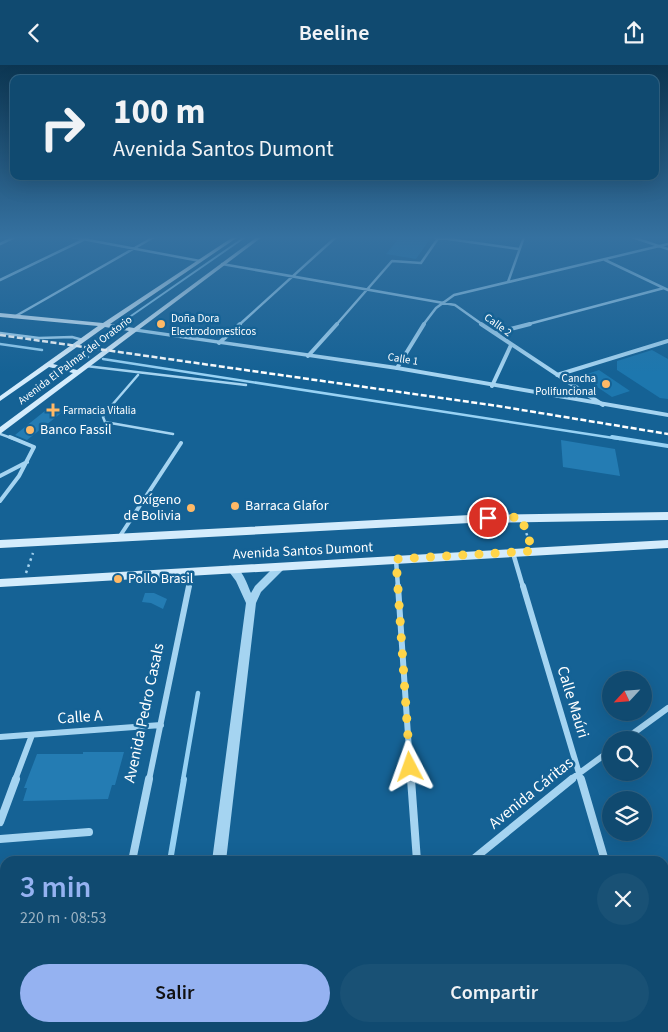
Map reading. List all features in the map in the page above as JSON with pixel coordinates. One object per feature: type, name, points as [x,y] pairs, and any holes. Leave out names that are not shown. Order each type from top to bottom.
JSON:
[{"type":"main road","name":"Avenida El Palmar del Oratorio","points":[[0,399],[50,366],[83,340],[107,326],[170,282]]},
{"type":"main road","name":"Avenida El Palmar del Oratorio","points":[[0,433],[73,371],[86,366],[198,282]]},
{"type":"main road","points":[[0,315],[133,330]]},
{"type":"main road","points":[[50,366],[73,371]]},
{"type":"main road","name":"Avenida Santos Dumont","points":[[0,544],[120,536],[521,517],[668,517]]},
{"type":"main road","name":"Avenida Santos Dumont","points":[[0,583],[668,544]]},
{"type":"street","points":[[14,317],[75,282]]},
{"type":"street","points":[[219,343],[287,282]]},
{"type":"street","name":"Calle 2","points":[[321,282],[457,306],[511,345],[604,405]]},
{"type":"street","points":[[308,356],[372,282]]},
{"type":"street","points":[[397,368],[423,327],[442,303],[454,295],[507,282]]},
{"type":"street","points":[[652,282],[666,289]]},
{"type":"street","points":[[495,333],[666,289]]},
{"type":"street","name":"Calle 1","points":[[133,330],[397,368],[492,386],[668,415]]},
{"type":"street","points":[[557,375],[668,341]]},
{"type":"street","points":[[492,386],[511,345]]},
{"type":"street","name":"Calle Maúri","points":[[513,552],[604,856]]},
{"type":"street","points":[[396,559],[417,856]]},
{"type":"street","points":[[220,856],[251,603],[258,589],[280,567]]},
{"type":"street","points":[[232,569],[240,579],[251,603]]},
{"type":"street","name":"Avenida Pedro Casals","points":[[133,856],[192,571]]},
{"type":"street","points":[[636,731],[668,708]]},
{"type":"street","name":"Calle A","points":[[0,737],[161,725]]},
{"type":"street","points":[[0,822],[32,735]]},
{"type":"street","name":"Avenida Cáritas","points":[[477,856],[602,756]]},
{"type":"street","points":[[0,839],[89,832]]},
{"type":"lane","points":[[0,333],[39,338],[72,337],[83,340]]},
{"type":"lane","points":[[86,366],[138,375],[166,375],[246,385]]},
{"type":"lane","points":[[138,375],[103,417],[105,422],[172,434]]},
{"type":"lane","points":[[0,433],[33,445],[34,450],[0,501]]},
{"type":"lane","points":[[120,536],[181,443]]},
{"type":"lane","points":[[0,476],[14,467],[27,462]]},
{"type":"path","points":[[521,517],[533,551]]},
{"type":"path","points":[[27,569],[33,552]]},
{"type":"shaded area","points":[[652,350],[668,359],[668,399],[660,398],[617,370],[617,361]]},
{"type":"shaded area","name":"Cancha Polifuncional","points":[[599,370],[630,391],[612,397],[581,376]]},
{"type":"building","points":[[51,406],[65,410],[27,440],[15,435]]},
{"type":"building","points":[[561,440],[615,449],[620,476],[563,467]]},
{"type":"building","points":[[145,593],[154,593],[167,599],[163,609],[151,603],[142,602]]},
{"type":"building","points":[[83,752],[124,752],[115,785],[112,785],[108,799],[23,801],[27,788],[24,788],[37,754],[83,754]]},
{"type":"waterway","points":[[118,325],[180,282]]},
{"type":"waterway","points":[[88,346],[120,324]]},
{"type":"waterway","points":[[0,344],[42,350]]},
{"type":"waterway","points":[[83,350],[81,353],[88,357]]},
{"type":"waterway","points":[[103,359],[620,439]]},
{"type":"waterway","points":[[612,437],[668,446]]},
{"type":"waterway","points":[[183,780],[198,693]]},
{"type":"waterway","points":[[171,856],[184,779]]},
{"type":"railway","points":[[0,335],[498,406],[668,434]]},
{"type":"place","name":"Doña Dora Electrodomesticos","points":[[161,324]]},
{"type":"place","name":"Cancha Polifuncional","points":[[606,384]]},
{"type":"place","name":"Farmacia Vitalia","points":[[53,410]]},
{"type":"place","name":"Banco Fassil","points":[[30,430]]},
{"type":"place","name":"Barraca Glafor","points":[[235,506]]},
{"type":"place","name":"Oxígeno de Bolivia","points":[[191,508]]},
{"type":"place","name":"Pollo Brasil","points":[[118,579]]},
{"type":"route","points":[[410,767],[396,559],[533,551],[521,517],[488,518]]}]
